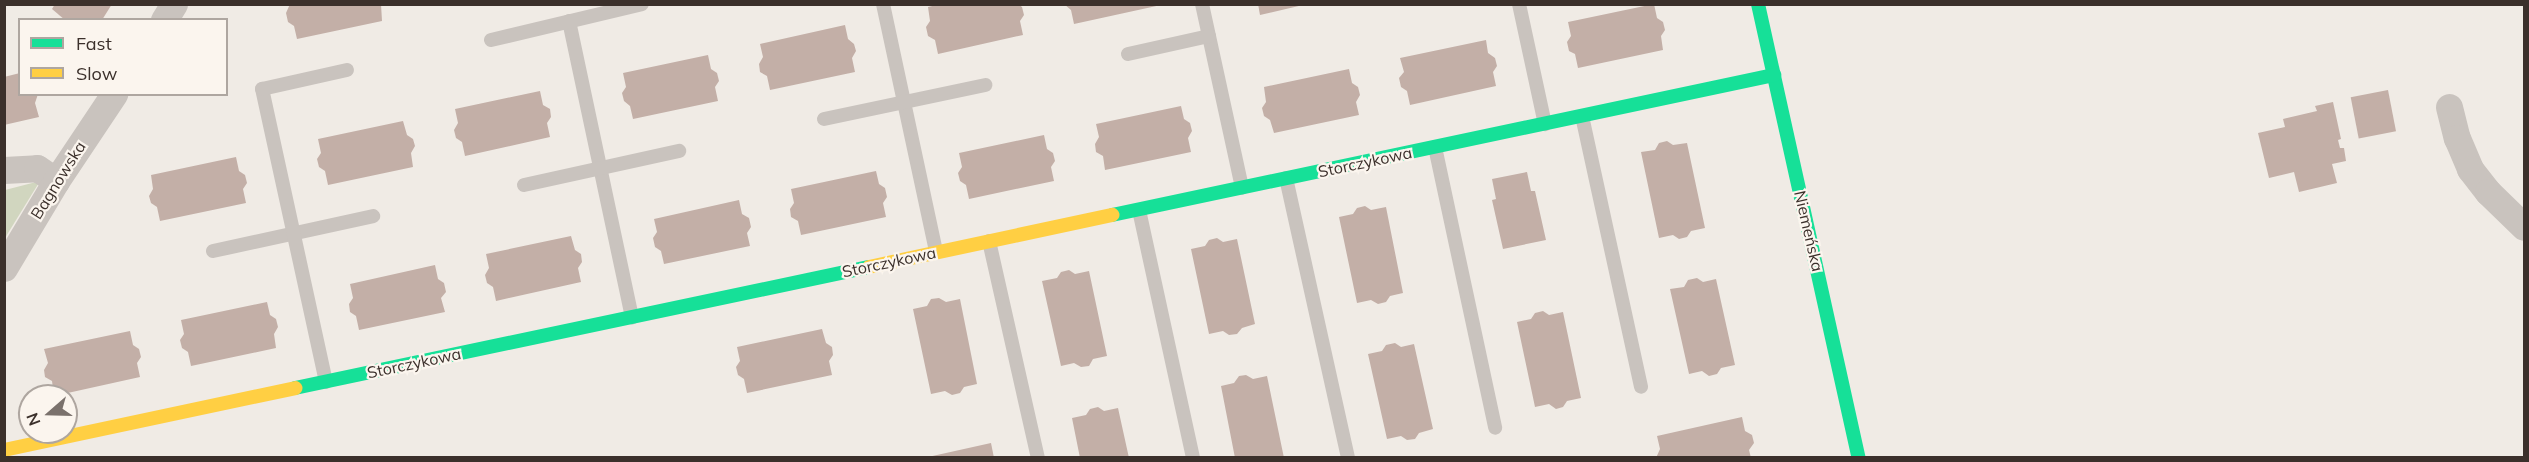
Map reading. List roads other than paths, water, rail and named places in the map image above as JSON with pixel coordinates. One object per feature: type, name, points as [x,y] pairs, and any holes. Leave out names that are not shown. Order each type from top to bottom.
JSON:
[{"type":"street","points":[[165,18],[174,4]]},
{"type":"street","name":"Niemeńska","points":[[1758,4],[1859,458]]},
{"type":"street","name":"Storczykowa","points":[[4,450],[1774,75]]},
{"type":"street","name":"Bagnowska","points":[[4,268],[56,181],[113,96]]},
{"type":"street","points":[[2449,107],[2457,138],[2470,169],[2488,192],[2524,227]]},
{"type":"street","points":[[4,170],[37,168],[56,181]]},
{"type":"lane","points":[[490,40],[642,4]]},
{"type":"lane","points":[[883,4],[936,252]]},
{"type":"lane","points":[[1202,4],[1242,188]]},
{"type":"lane","points":[[1519,4],[1545,124]]},
{"type":"lane","points":[[569,21],[632,317]]},
{"type":"lane","points":[[1128,54],[1209,36]]},
{"type":"lane","points":[[326,382],[262,89],[347,70]]},
{"type":"lane","points":[[824,119],[985,85]]},
{"type":"lane","points":[[1582,116],[1641,387]]},
{"type":"lane","points":[[1435,147],[1495,428]]},
{"type":"lane","points":[[524,185],[679,151]]},
{"type":"lane","points":[[1286,178],[1348,458]]},
{"type":"lane","points":[[1139,210],[1193,458]]},
{"type":"lane","points":[[213,251],[373,216]]},
{"type":"lane","points":[[989,241],[1038,458]]}]
